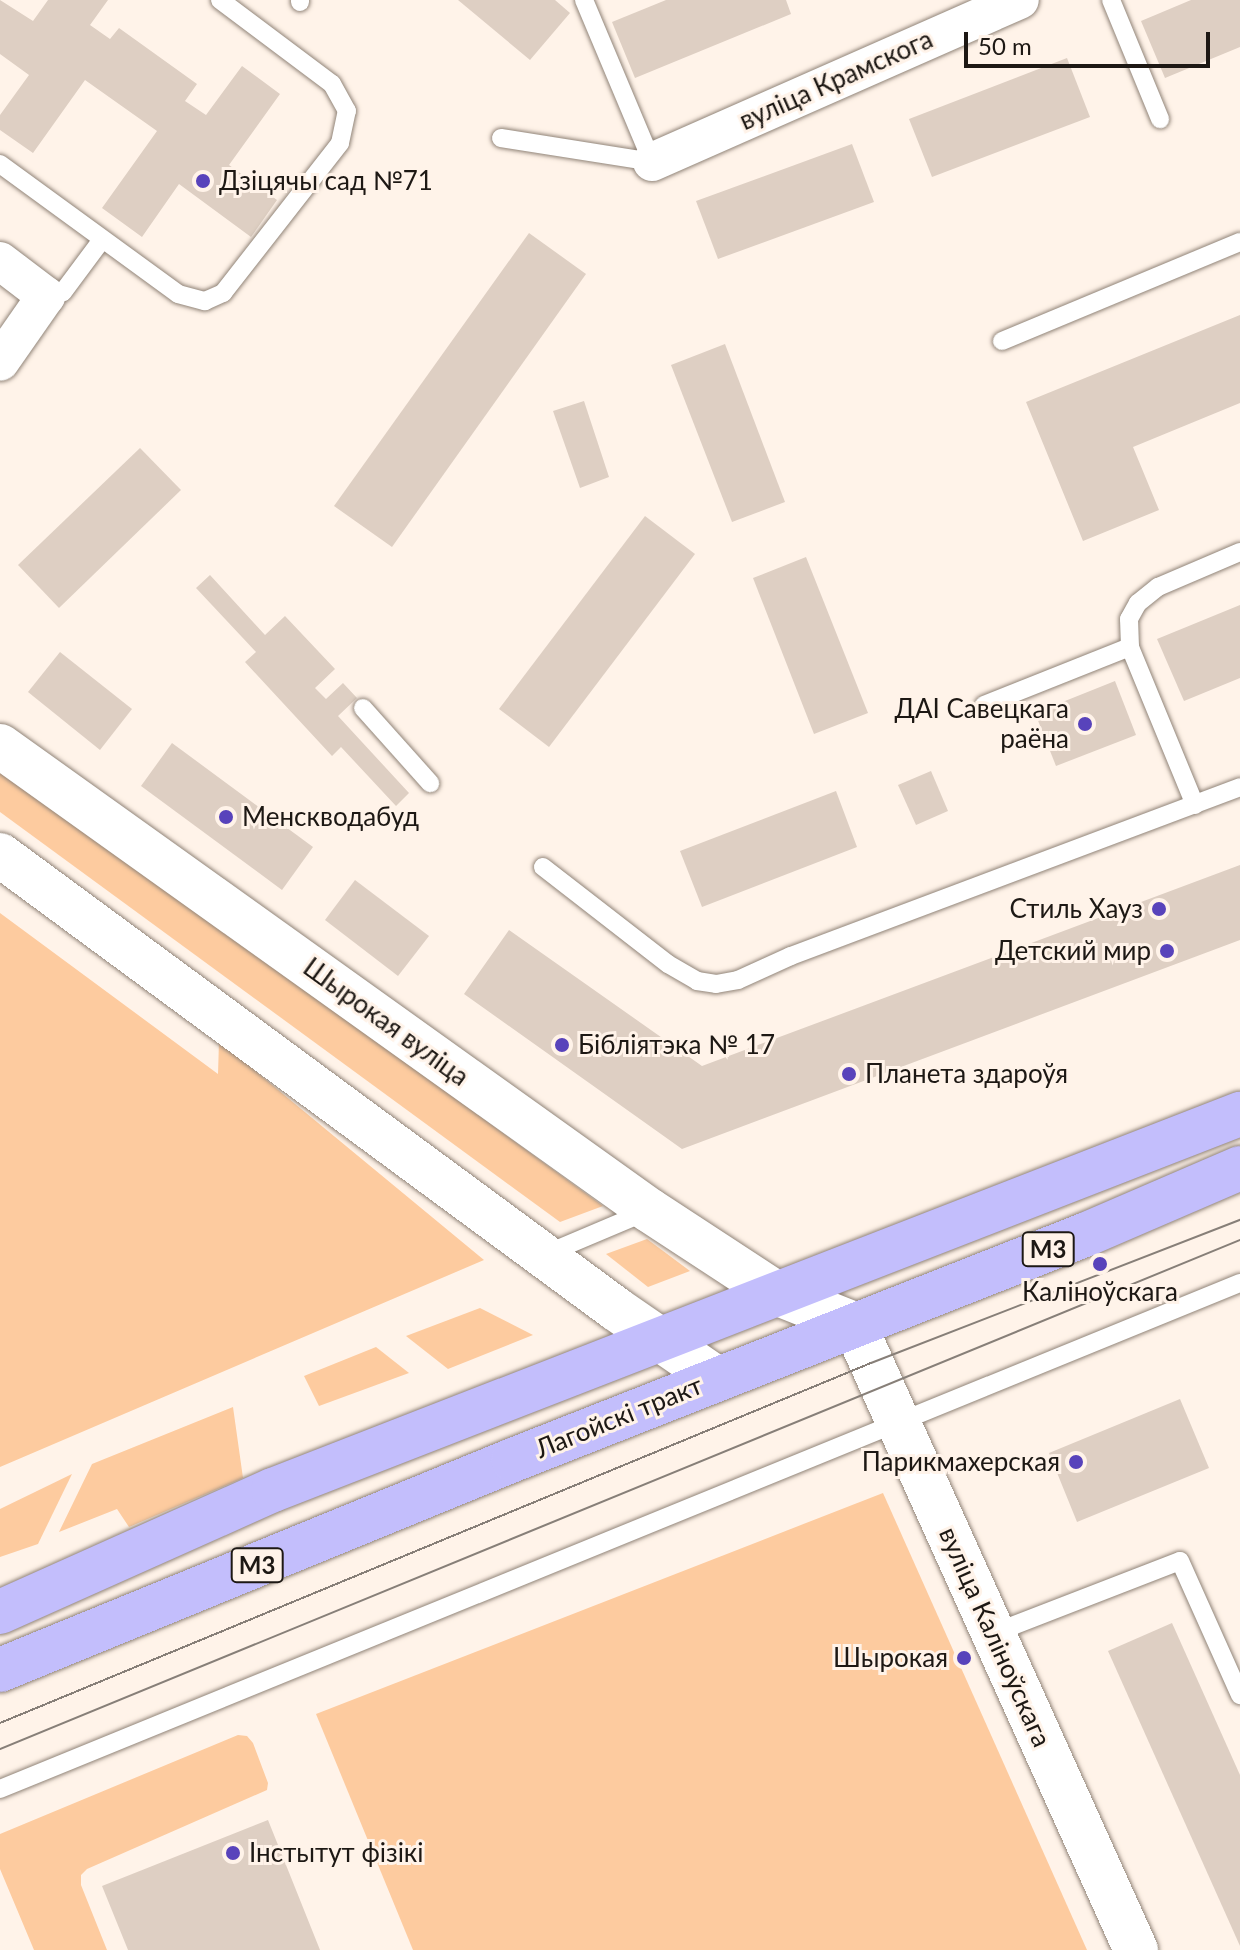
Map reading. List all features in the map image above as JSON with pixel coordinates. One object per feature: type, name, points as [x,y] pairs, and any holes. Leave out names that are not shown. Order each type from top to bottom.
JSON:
[{"type":"main road","name":"Шырокая вуліца","points":[[0,746],[649,1210],[776,1293],[854,1324]]},
{"type":"main road","points":[[0,855],[616,1309],[716,1378]]},
{"type":"main road","name":"М3","points":[[0,1612],[273,1490],[1240,1114]]},
{"type":"main road","name":"Лагойскі тракт","points":[[0,1670],[716,1378],[1087,1234],[1240,1168]]},
{"type":"main road","points":[[601,1362],[623,1333],[623,1321],[616,1309]]},
{"type":"main road","name":"вуліца Каліноўскага","points":[[854,1324],[1136,1950]]},
{"type":"street","name":"вуліца Крамскога","points":[[652,162],[1020,0]]},
{"type":"street","points":[[0,261],[46,296],[0,362]]},
{"type":"lane","points":[[0,164],[101,241],[178,294],[205,301],[223,293],[340,143],[347,111],[332,84],[220,0]]},
{"type":"lane","points":[[584,0],[652,162]]},
{"type":"lane","points":[[1111,0],[1160,119]]},
{"type":"lane","points":[[501,138],[652,162]]},
{"type":"lane","points":[[46,296],[63,292],[101,241]]},
{"type":"lane","points":[[1002,341],[1240,242]]},
{"type":"lane","points":[[1195,805],[1130,647],[1129,619],[1158,587],[1240,552]]},
{"type":"lane","points":[[984,705],[1130,647]]},
{"type":"lane","points":[[363,708],[430,783]]},
{"type":"lane","points":[[543,867],[668,964],[697,981],[716,984],[738,980],[791,956],[1240,787]]},
{"type":"lane","points":[[544,1255],[649,1210]]},
{"type":"lane","points":[[0,1789],[1240,1283]]},
{"type":"lane","points":[[994,1633],[1180,1561],[1234,1666],[1240,1695]]},
{"type":"shaded area","points":[[0,766],[603,1206],[560,1222],[0,812]]},
{"type":"shaded area","points":[[0,913],[218,1074],[219,1041],[484,1260],[0,1467]]},
{"type":"shaded area","points":[[647,1239],[690,1271],[648,1287],[606,1254]]},
{"type":"shaded area","points":[[480,1308],[533,1335],[448,1369],[406,1336]]},
{"type":"shaded area","points":[[376,1347],[409,1373],[319,1406],[304,1376]]},
{"type":"shaded area","points":[[233,1407],[243,1478],[129,1527],[117,1509],[59,1532],[92,1464]]},
{"type":"shaded area","points":[[72,1474],[38,1544],[0,1557],[0,1509]]},
{"type":"shaded area","points":[[883,1493],[1087,1950],[413,1950],[316,1714]]},
{"type":"shaded area","points":[[238,1735],[247,1736],[253,1743],[268,1783],[267,1790],[87,1869],[81,1875],[81,1885],[107,1950],[34,1950],[0,1869],[0,1834]]},
{"type":"building","points":[[0,0],[33,21],[48,0],[108,0],[90,25],[110,39],[119,28],[197,84],[185,101],[206,115],[242,66],[280,94],[229,165],[277,200],[251,237],[179,184],[142,237],[102,208],[157,131],[85,80],[33,153],[0,130],[0,115],[29,75],[0,54]]},
{"type":"building","points":[[458,0],[555,0],[570,13],[530,60]]},
{"type":"building","points":[[666,0],[786,0],[791,14],[635,78],[612,22]]},
{"type":"building","points":[[1191,0],[1240,0],[1240,47],[1165,78],[1141,21]]},
{"type":"building","points":[[1067,58],[1090,117],[932,177],[909,119]]},
{"type":"building","points":[[852,144],[874,202],[718,259],[696,201]]},
{"type":"building","points":[[529,233],[586,274],[392,547],[334,506]]},
{"type":"building","points":[[1240,315],[1240,403],[1133,447],[1159,510],[1083,541],[1026,402]]},
{"type":"building","points":[[725,344],[785,502],[732,522],[671,365]]},
{"type":"building","points":[[584,401],[609,477],[580,488],[553,411]]},
{"type":"building","points":[[140,448],[181,490],[59,608],[18,565]]},
{"type":"building","points":[[645,516],[695,554],[549,747],[499,709]]},
{"type":"building","points":[[806,557],[868,713],[814,734],[753,578]]},
{"type":"building","points":[[210,575],[265,635],[285,616],[335,669],[315,688],[326,699],[343,683],[357,698],[338,716],[409,793],[396,806],[341,747],[332,756],[245,662],[256,652],[196,588]]},
{"type":"building","points":[[1240,605],[1240,678],[1184,701],[1157,639]]},
{"type":"building","points":[[60,652],[132,709],[100,750],[28,692]]},
{"type":"building","points":[[1115,681],[1136,735],[1056,766],[1035,713]]},
{"type":"building","points":[[172,743],[313,847],[282,890],[141,786]]},
{"type":"building","points":[[931,771],[948,811],[916,825],[898,785]]},
{"type":"building","points":[[836,791],[857,847],[702,907],[680,851]]},
{"type":"building","points":[[1240,865],[1240,940],[682,1149],[464,994],[509,930],[702,1066]]},
{"type":"building","points":[[355,880],[429,936],[398,976],[325,920]]},
{"type":"building","points":[[1180,1399],[1209,1468],[1077,1522],[1049,1453]]},
{"type":"building","points":[[1172,1623],[1240,1775],[1240,1946],[1108,1651]]},
{"type":"building","name":"Інстытут фізікі","points":[[268,1820],[320,1950],[128,1950],[102,1886]]},
{"type":"tram line","points":[[0,1723],[871,1363],[1240,1220]]},
{"type":"tram line","points":[[0,1749],[1240,1240]]},
{"type":"place","name":"Дзіцячы сад №71","points":[[203,181]]},
{"type":"place","name":"ДАІ Савецкага раёна","points":[[1085,724]]},
{"type":"place","name":"Менскводабуд","points":[[226,817]]},
{"type":"place","name":"Стиль Хауз","points":[[1159,909]]},
{"type":"place","name":"Детский мир","points":[[1167,951]]},
{"type":"place","name":"Бібліятэка № 17","points":[[562,1045]]},
{"type":"place","name":"Планета здароўя","points":[[849,1074]]},
{"type":"place","name":"Каліноўскага","points":[[1100,1264]]},
{"type":"place","name":"Парикмахерская","points":[[1076,1462]]},
{"type":"place","name":"Шырокая","points":[[964,1658]]},
{"type":"place","name":"Інстытут фізікі","points":[[233,1853]]}]
